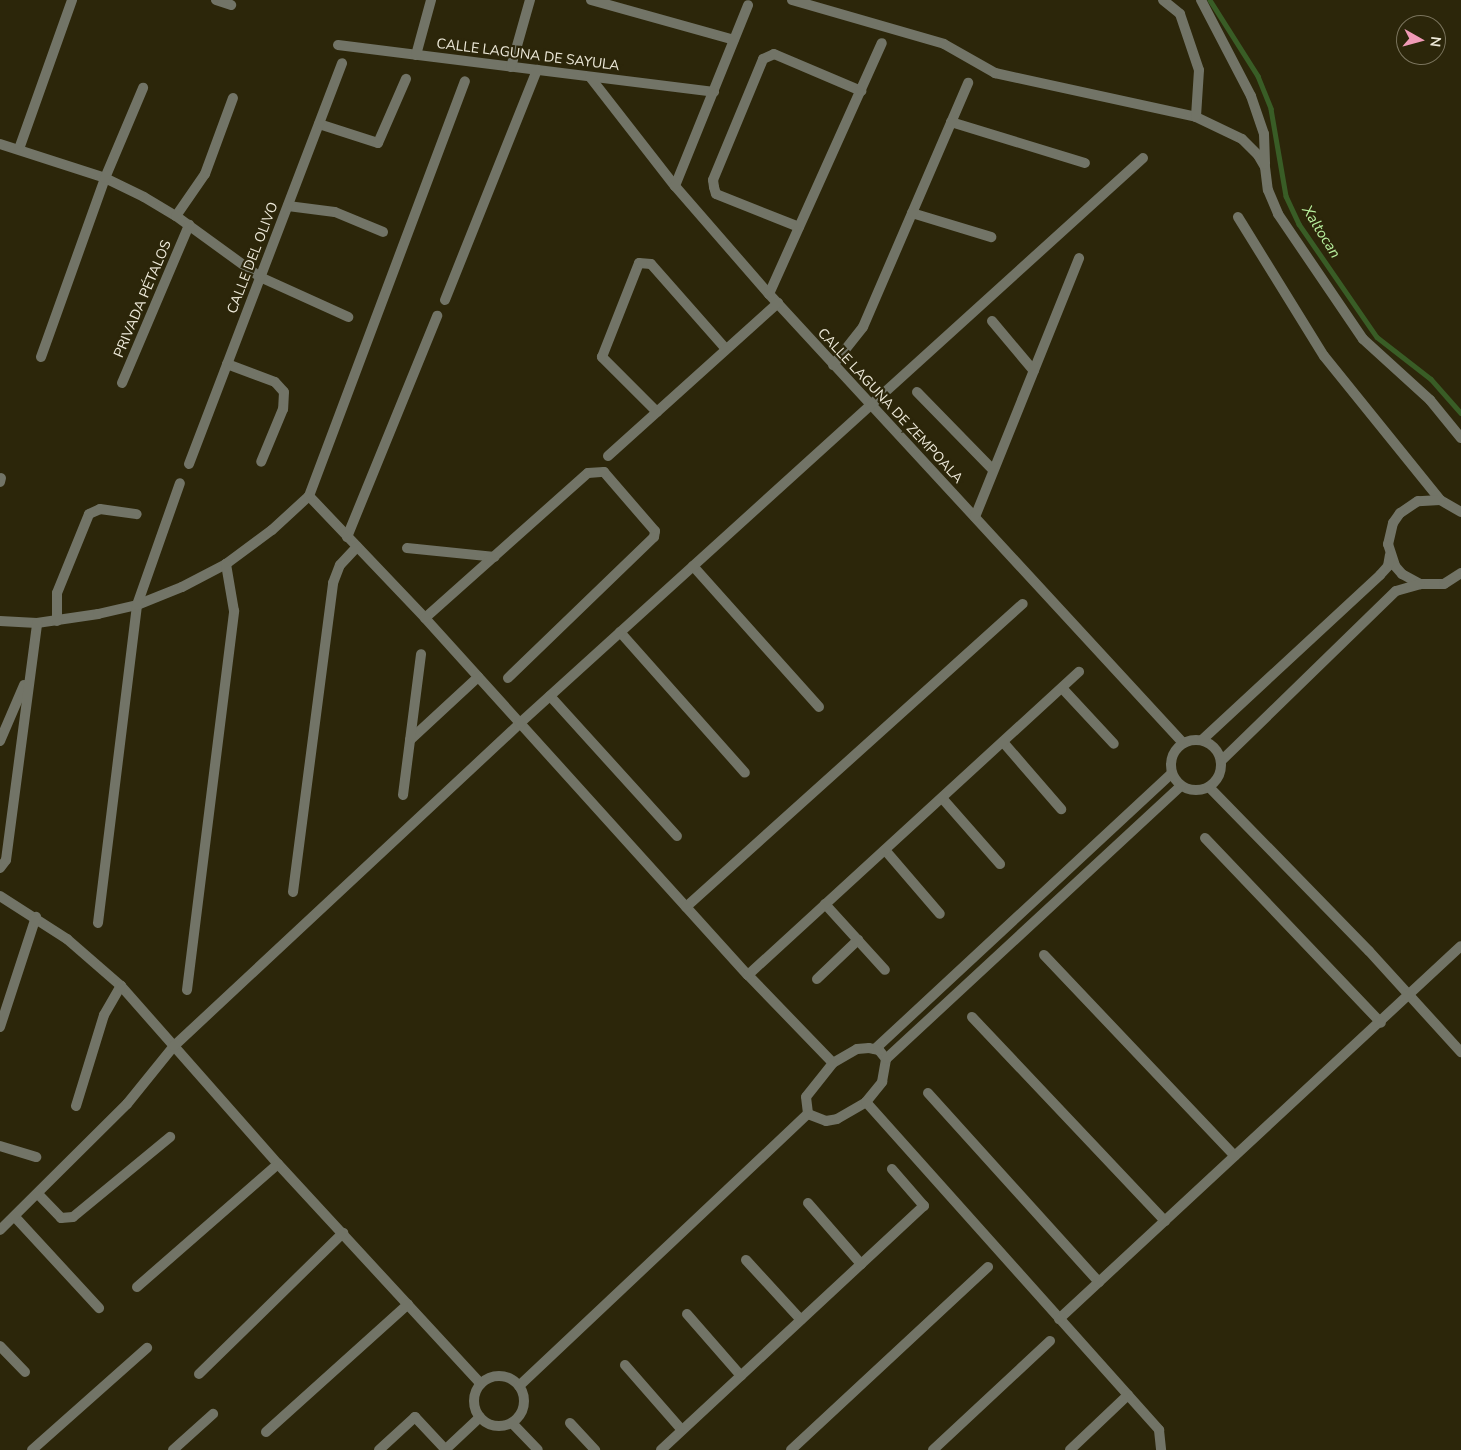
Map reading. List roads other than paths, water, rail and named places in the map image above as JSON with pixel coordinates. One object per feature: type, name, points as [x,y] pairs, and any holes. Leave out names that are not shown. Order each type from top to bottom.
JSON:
[{"type":"street","points":[[20,149],[72,0]]},
{"type":"street","points":[[216,0],[231,5]]},
{"type":"street","points":[[416,55],[431,0]]},
{"type":"street","points":[[511,67],[530,0]]},
{"type":"street","points":[[592,0],[734,40]]},
{"type":"street","points":[[792,0],[944,44],[996,73],[1196,117],[1242,139],[1258,155],[1265,167]]},
{"type":"street","points":[[1163,0],[1180,14],[1199,70],[1196,117]]},
{"type":"street","points":[[1201,0],[1251,96],[1264,134],[1268,190],[1278,214],[1363,339],[1430,400],[1461,438]]},
{"type":"street","points":[[675,186],[748,5]]},
{"type":"street","points":[[769,294],[882,43]]},
{"type":"street","name":"CALLE LAGUNA DE SAYULA","points":[[338,45],[714,92]]},
{"type":"street","points":[[799,227],[716,194],[714,187],[713,180],[764,59],[774,54],[861,91]]},
{"type":"street","name":"CALLE DEL OLIVO","points":[[189,464],[342,63]]},
{"type":"street","points":[[445,300],[537,70]]},
{"type":"street","name":"CALLE LAGUNA DE ZEMPOALA","points":[[590,76],[675,186],[769,294],[1183,743]]},
{"type":"street","points":[[319,124],[378,143],[406,79]]},
{"type":"street","points":[[0,622],[37,623],[57,621],[137,605],[182,588],[226,564],[272,530],[309,496],[465,81]]},
{"type":"street","points":[[833,365],[863,327],[968,83]]},
{"type":"street","points":[[41,357],[105,178],[143,88]]},
{"type":"street","points":[[176,216],[205,174],[233,98]]},
{"type":"street","points":[[951,122],[1085,163]]},
{"type":"street","points":[[0,144],[105,178],[176,216],[260,277],[348,317]]},
{"type":"street","points":[[0,1230],[39,1195],[127,1104],[174,1046],[520,723],[869,404],[1143,158]]},
{"type":"street","points":[[288,206],[335,212],[383,232]]},
{"type":"street","points":[[912,213],[990,237]]},
{"type":"street","points":[[1238,217],[1324,356],[1440,500],[1461,512]]},
{"type":"street","name":"PRIVADA PÉTALOS","points":[[122,383],[189,225]]},
{"type":"street","points":[[975,517],[1079,258]]},
{"type":"street","points":[[657,412],[602,357],[640,263],[651,264],[726,349]]},
{"type":"street","points":[[608,456],[778,303]]},
{"type":"street","points":[[348,537],[437,316]]},
{"type":"street","points":[[992,321],[1034,371]]},
{"type":"street","points":[[227,364],[275,382],[284,392],[284,409],[261,462]]},
{"type":"street","points":[[917,392],[994,470]]},
{"type":"street","points":[[426,618],[594,472],[604,472],[655,531],[651,542],[508,678]]},
{"type":"street","points":[[98,923],[137,605],[180,483]]},
{"type":"street","points":[[309,496],[426,618],[748,975],[833,1063]]},
{"type":"street","points":[[1202,740],[1388,566],[1390,556],[1389,533],[1400,513],[1418,502],[1440,500]]},
{"type":"street","points":[[57,621],[57,593],[89,514],[100,508],[137,514]]},
{"type":"street","points":[[293,892],[333,584],[340,565],[357,547]]},
{"type":"street","points":[[407,548],[495,557]]},
{"type":"street","points":[[1390,556],[1402,574],[1420,584]]},
{"type":"street","points":[[187,990],[234,611],[226,564]]},
{"type":"street","points":[[693,566],[819,707]]},
{"type":"street","points":[[1221,761],[1211,744],[1202,740],[1183,743],[1171,759],[1172,773],[1181,786],[1200,790],[1209,787],[1216,780],[1221,761],[1396,591],[1420,584],[1444,584],[1461,573]]},
{"type":"street","points":[[686,907],[1023,604]]},
{"type":"street","points":[[0,868],[6,860],[29,672],[37,623]]},
{"type":"street","points":[[620,632],[745,773]]},
{"type":"street","points":[[403,794],[421,654]]},
{"type":"street","points":[[0,740],[29,672]]},
{"type":"street","points":[[748,975],[1079,672]]},
{"type":"street","points":[[410,740],[478,677]]},
{"type":"street","points":[[1062,688],[1114,744]]},
{"type":"street","points":[[550,696],[677,836]]},
{"type":"street","points":[[1002,742],[1061,809]]},
{"type":"street","points":[[875,1049],[1172,773]]},
{"type":"street","points":[[808,1114],[826,1120],[836,1119],[866,1102],[882,1082],[886,1059],[1181,786]]},
{"type":"street","points":[[1209,787],[1461,1052]]},
{"type":"street","points":[[942,798],[1000,864]]},
{"type":"street","points":[[1205,838],[1381,1022]]},
{"type":"street","points":[[885,850],[940,914]]},
{"type":"street","points":[[0,896],[36,917],[79,949],[121,986],[278,1164],[481,1384]]},
{"type":"street","points":[[825,904],[885,970]]},
{"type":"street","points":[[0,1027],[36,917]]},
{"type":"street","points":[[817,979],[858,940]]},
{"type":"street","points":[[1060,1319],[1461,946]]},
{"type":"street","points":[[1044,955],[1235,1156]]},
{"type":"street","points":[[76,1106],[104,1015],[121,986]]},
{"type":"street","points":[[972,1018],[1165,1221]]},
{"type":"street","points":[[808,1114],[806,1098],[833,1063],[857,1049],[875,1049],[886,1059]]},
{"type":"street","points":[[928,1093],[1099,1282]]},
{"type":"street","points":[[866,1102],[1159,1430],[1161,1450]]},
{"type":"street","points":[[519,1386],[808,1114]]},
{"type":"street","points":[[39,1195],[61,1218],[74,1217],[170,1137]]},
{"type":"street","points":[[0,1146],[36,1157]]},
{"type":"street","points":[[137,1287],[278,1164]]},
{"type":"street","points":[[661,1450],[924,1206],[892,1169]]},
{"type":"street","points":[[808,1203],[861,1264]]},
{"type":"street","points":[[14,1217],[99,1308]]},
{"type":"street","points":[[199,1374],[343,1233]]},
{"type":"street","points":[[746,1260],[801,1320]]},
{"type":"street","points":[[791,1450],[988,1267]]},
{"type":"street","points":[[266,1432],[408,1304]]},
{"type":"street","points":[[687,1314],[741,1376]]},
{"type":"street","points":[[934,1450],[1050,1341]]},
{"type":"street","points":[[0,1346],[25,1372]]},
{"type":"street","points":[[32,1450],[147,1348]]},
{"type":"street","points":[[626,1365],[682,1430]]},
{"type":"street","points":[[500,1376],[519,1386],[524,1406],[512,1423],[499,1426],[480,1417],[475,1404],[481,1384],[500,1376]]},
{"type":"street","points":[[1070,1450],[1128,1395]]},
{"type":"street","points":[[173,1450],[213,1414]]},
{"type":"street","points":[[379,1450],[415,1417],[445,1450],[480,1417]]},
{"type":"street","points":[[512,1423],[538,1450]]},
{"type":"street","points":[[570,1423],[595,1450]]},
{"type":"waterway","name":"Xaltocan","points":[[1210,0],[1258,76],[1271,109],[1286,196],[1299,224],[1377,337],[1431,379],[1461,413]]}]
